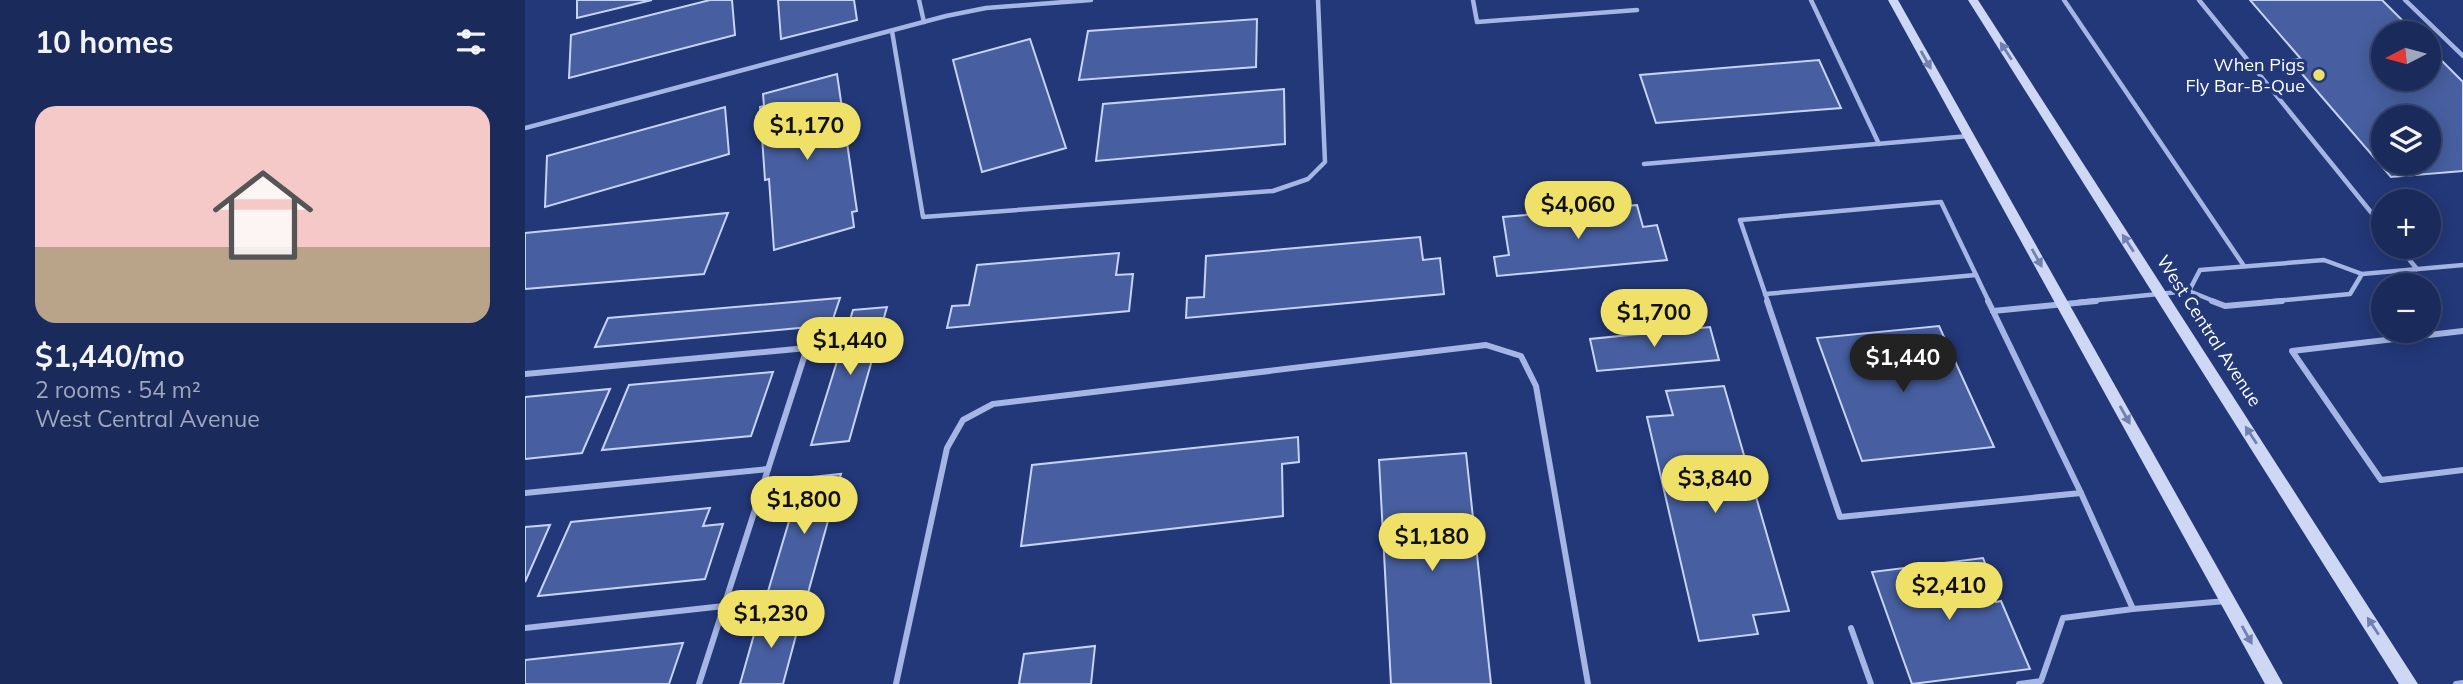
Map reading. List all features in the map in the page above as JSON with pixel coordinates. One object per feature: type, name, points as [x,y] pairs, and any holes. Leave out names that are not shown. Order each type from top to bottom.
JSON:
[{"type":"main road","points":[[1893,0],[2274,684]]},
{"type":"main road","name":"West Central Avenue","points":[[1973,0],[2409,684]]},
{"type":"lane","points":[[919,0],[925,22]]},
{"type":"lane","points":[[525,128],[986,8],[1091,0]]},
{"type":"lane","points":[[892,31],[923,217],[1273,191],[1308,179],[1325,162],[1318,0]]},
{"type":"lane","points":[[1473,0],[1476,22],[1637,10]]},
{"type":"lane","points":[[1812,0],[1879,144]]},
{"type":"lane","points":[[2063,0],[2244,266]]},
{"type":"lane","points":[[2199,0],[2371,213]]},
{"type":"lane","points":[[2405,0],[2463,56]]},
{"type":"lane","points":[[1644,164],[1969,136]]},
{"type":"lane","points":[[2081,493],[1840,517],[1740,220],[1941,202],[2081,493],[2133,609]]},
{"type":"lane","points":[[2409,259],[2417,269]]},
{"type":"lane","points":[[2189,291],[2200,270],[2324,260],[2362,274],[2462,266]]},
{"type":"lane","points":[[1993,311],[2189,291],[2225,306],[2322,297],[2350,294],[2362,274]]},
{"type":"lane","points":[[1765,294],[1976,275]]},
{"type":"lane","points":[[2463,331],[2292,351],[2381,480],[2463,470]]},
{"type":"lane","points":[[896,684],[947,448],[963,420],[993,404],[1486,345],[1521,355],[1536,386],[1588,684]]},
{"type":"lane","points":[[525,374],[807,348],[699,684]]},
{"type":"lane","points":[[525,493],[768,468]]},
{"type":"lane","points":[[2019,684],[2042,681],[2063,618],[2229,601]]},
{"type":"lane","points":[[525,628],[724,606]]},
{"type":"lane","points":[[1851,628],[1871,684]]},
{"type":"lane","points":[[2456,684],[2463,683]]},
{"type":"building","points":[[577,0],[652,0],[577,18]]},
{"type":"building","points":[[710,0],[732,0],[735,35],[569,78],[571,35]]},
{"type":"building","points":[[778,0],[854,0],[857,20],[781,39]]},
{"type":"building","points":[[2250,0],[2382,0],[2403,21],[2371,21],[2371,91],[2441,91],[2441,60],[2463,82],[2463,171],[2441,173],[2441,105],[2371,105],[2371,154],[2290,60],[2301,59]]},
{"type":"building","points":[[1257,19],[1256,67],[1079,80],[1088,31]]},
{"type":"building","points":[[1030,39],[1066,148],[982,172],[953,60]]},
{"type":"building","points":[[1819,60],[1841,108],[1656,123],[1640,75]]},
{"type":"building","points":[[837,74],[857,211],[852,212],[854,227],[774,250],[769,179],[765,180],[760,107],[764,106],[763,94]]},
{"type":"building","points":[[1284,89],[1285,144],[1096,161],[1103,104]]},
{"type":"building","points":[[725,107],[729,154],[545,207],[547,156]]},
{"type":"building","points":[[1637,205],[1643,227],[1657,225],[1667,260],[1497,276],[1494,257],[1509,255],[1503,217]]},
{"type":"building","points":[[728,213],[704,274],[525,289],[525,233]]},
{"type":"building","points":[[1420,237],[1423,260],[1440,258],[1444,294],[1186,318],[1187,298],[1204,297],[1206,256]]},
{"type":"building","points":[[1119,253],[1116,275],[1133,274],[1129,311],[947,328],[952,306],[969,305],[977,265]]},
{"type":"building","points":[[840,298],[831,325],[595,347],[608,318]]},
{"type":"building","points":[[887,307],[849,441],[811,445],[853,310]]},
{"type":"building","points":[[1939,326],[1994,447],[1862,461],[1817,338]]},
{"type":"building","points":[[1710,327],[1719,360],[1597,371],[1590,339]]},
{"type":"building","points":[[773,372],[751,436],[602,450],[629,385]]},
{"type":"building","points":[[1724,386],[1789,611],[1753,615],[1758,634],[1699,641],[1647,417],[1673,415],[1666,391]]},
{"type":"building","points":[[610,389],[582,453],[525,459],[525,397]]},
{"type":"building","points":[[1298,437],[1299,462],[1282,464],[1283,516],[1021,546],[1032,465]]},
{"type":"building","points":[[1466,453],[1491,684],[1391,684],[1379,460]]},
{"type":"building","points":[[841,474],[808,593],[766,598],[802,478]]},
{"type":"building","points":[[710,508],[703,526],[723,524],[705,579],[538,596],[571,522]]},
{"type":"building","points":[[550,525],[525,582],[525,527]]},
{"type":"building","points":[[1983,558],[1991,578],[1986,578],[1996,602],[2001,601],[2030,669],[1912,684],[1872,572]]},
{"type":"building","points":[[802,613],[783,684],[740,684],[759,617]]},
{"type":"building","points":[[683,643],[669,684],[525,684],[525,660]]},
{"type":"building","points":[[1095,646],[1091,684],[1019,684],[1024,654]]},
{"type":"place","name":"When Pigs Fly Bar-B-Que","points":[[2319,75]]}]
